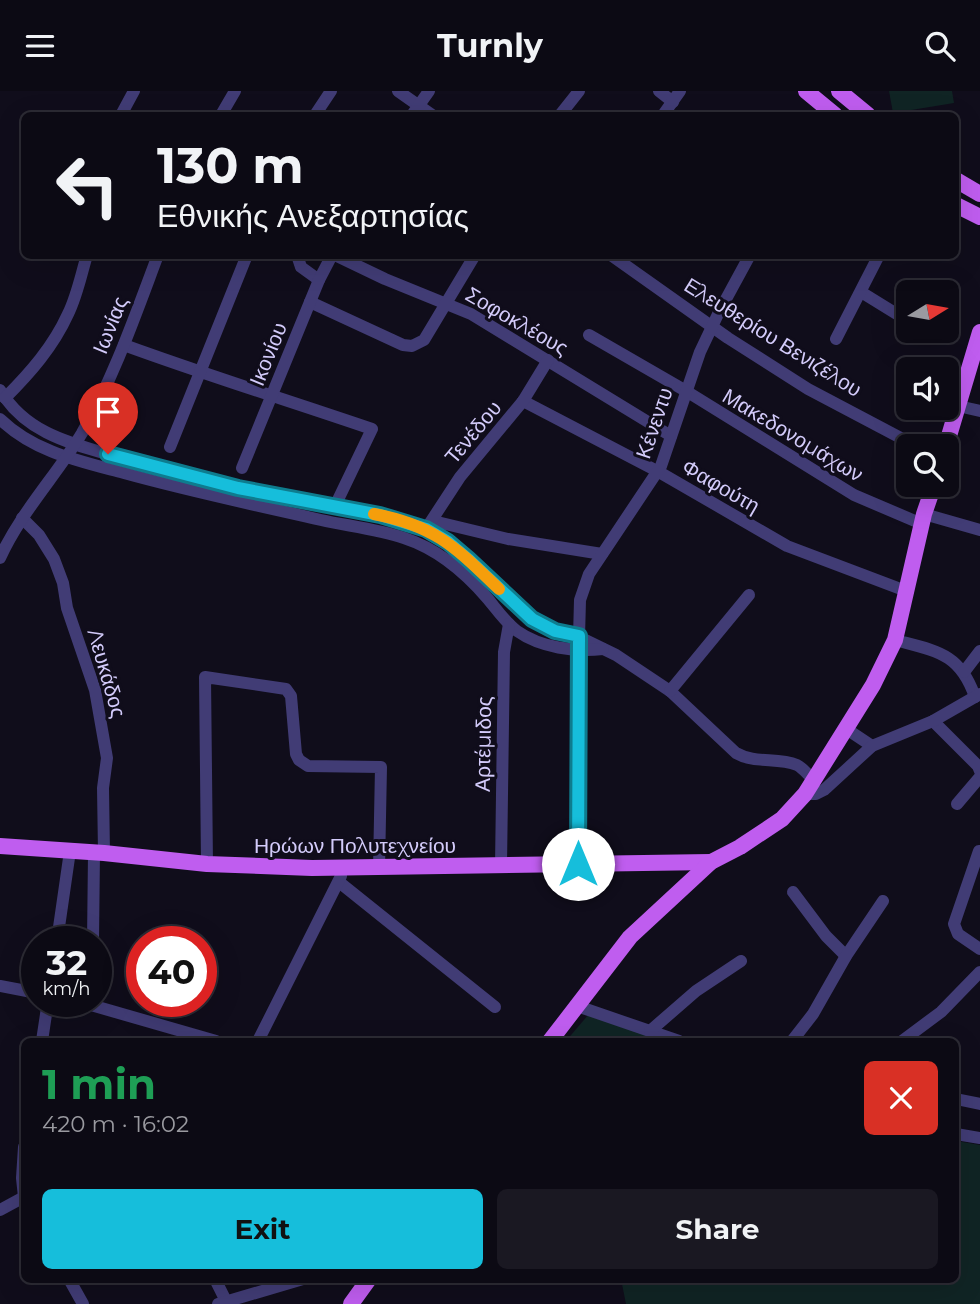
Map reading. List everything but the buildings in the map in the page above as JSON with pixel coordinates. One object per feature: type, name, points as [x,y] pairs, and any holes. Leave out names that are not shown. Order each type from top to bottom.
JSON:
[{"type":"main road","points":[[806,91],[831,112]]},
{"type":"main road","points":[[839,91],[864,112]]},
{"type":"main road","points":[[959,182],[980,194]]},
{"type":"main road","points":[[959,206],[980,217]]},
{"type":"main road","points":[[959,403],[980,332]]},
{"type":"main road","points":[[552,1038],[630,937],[711,862],[740,847],[782,819],[814,780],[873,685],[895,640],[930,497]]},
{"type":"main road","name":"Ηρώων Πολυτεχνείου","points":[[0,846],[341,875],[379,868],[711,862]]},
{"type":"main road","points":[[351,1304],[366,1283]]},
{"type":"street","points":[[123,112],[134,91]]},
{"type":"street","points":[[223,112],[235,91]]},
{"type":"street","points":[[317,112],[331,91]]},
{"type":"street","points":[[398,91],[415,111],[429,91]]},
{"type":"street","points":[[562,112],[579,91]]},
{"type":"street","points":[[659,91],[676,96],[665,112]]},
{"type":"street","points":[[86,259],[64,323],[33,371],[3,394],[12,408],[30,424],[56,439],[213,482],[430,525],[602,554]]},
{"type":"street","name":"Ιωνίας","points":[[0,558],[22,518],[75,444],[100,397],[124,345],[156,259]]},
{"type":"street","points":[[170,447],[245,259]]},
{"type":"street","points":[[299,259],[300,267],[319,280]]},
{"type":"street","name":"Ικονίου","points":[[242,468],[319,280],[332,259]]},
{"type":"street","name":"Σοφοκλέους","points":[[343,259],[412,291],[471,314],[671,436]]},
{"type":"street","points":[[310,302],[403,345],[412,346],[424,340],[473,259]]},
{"type":"street","name":"Ελευθερίου Βενιζέλου","points":[[617,259],[808,389],[896,435]]},
{"type":"street","name":"Κένεντυ","points":[[578,864],[580,600],[602,554],[659,472],[685,391],[712,326],[748,259]]},
{"type":"street","points":[[836,339],[877,259]]},
{"type":"street","points":[[861,292],[896,314]]},
{"type":"street","name":"Μακεδονομάχων","points":[[589,335],[854,495],[923,519],[980,530]]},
{"type":"street","points":[[124,345],[200,373],[272,394],[372,429],[335,506]]},
{"type":"street","name":"Τενέδου","points":[[430,525],[460,477],[523,401],[548,361]]},
{"type":"street","name":"Φαφούτη","points":[[523,401],[659,472],[787,545],[906,591]]},
{"type":"street","points":[[959,406],[980,411]]},
{"type":"street","points":[[0,419],[27,441],[47,451],[158,482],[379,531],[419,543],[439,554],[475,583],[509,624],[527,637],[579,652],[603,649]]},
{"type":"street","name":"Λευκάδος","points":[[22,518],[39,535],[54,559],[67,608],[96,690],[107,758],[94,926]]},
{"type":"street","points":[[430,525],[532,619],[555,631],[579,636],[616,655],[670,691],[736,753],[747,758],[799,765],[814,780]]},
{"type":"street","points":[[670,691],[749,595]]},
{"type":"street","name":"Αρτέμιδος","points":[[501,866],[504,652],[509,624]]},
{"type":"street","points":[[804,794],[816,794],[824,790],[872,746],[933,721],[978,696],[964,672],[944,655],[895,640]]},
{"type":"street","points":[[964,672],[980,651]]},
{"type":"street","points":[[207,864],[205,677],[286,689],[291,696],[296,754],[302,764],[380,767],[379,868]]},
{"type":"street","points":[[933,721],[980,771]]},
{"type":"street","points":[[845,729],[872,746]]},
{"type":"street","points":[[957,804],[980,777]]},
{"type":"street","points":[[59,926],[70,851]]},
{"type":"street","points":[[979,851],[954,925],[958,934],[980,949]]},
{"type":"street","points":[[260,1038],[341,875],[495,1007]]},
{"type":"street","points":[[793,892],[826,936],[846,956]]},
{"type":"street","points":[[794,1038],[813,1014],[846,956],[883,901]]},
{"type":"street","points":[[650,1031],[696,991],[741,961]]},
{"type":"street","points":[[906,1038],[941,1012],[980,972]]},
{"type":"street","points":[[0,986],[21,990]]},
{"type":"street","points":[[577,1006],[670,1038]]},
{"type":"street","points":[[112,1009],[201,1038]]},
{"type":"street","points":[[42,1038],[46,1017]]},
{"type":"street","points":[[959,1100],[980,1104]]},
{"type":"street","points":[[959,1134],[980,1138]]},
{"type":"street","points":[[0,1210],[21,1199]]},
{"type":"street","points":[[71,1283],[82,1304]]},
{"type":"street","points":[[216,1283],[222,1303],[290,1283]]},
{"type":"green space","points":[[889,91],[952,91],[954,103],[893,112]]},
{"type":"green space","points":[[589,1014],[657,1038],[569,1038]]},
{"type":"green space","points":[[959,1142],[980,1145],[980,1304],[626,1304],[622,1283],[959,1283]]},
{"type":"slow traffic","points":[[374,514],[404,520],[448,542],[499,589]]},
{"type":"route","points":[[108,454],[238,488],[404,520],[448,542],[542,626],[579,636],[578,864]]}]
